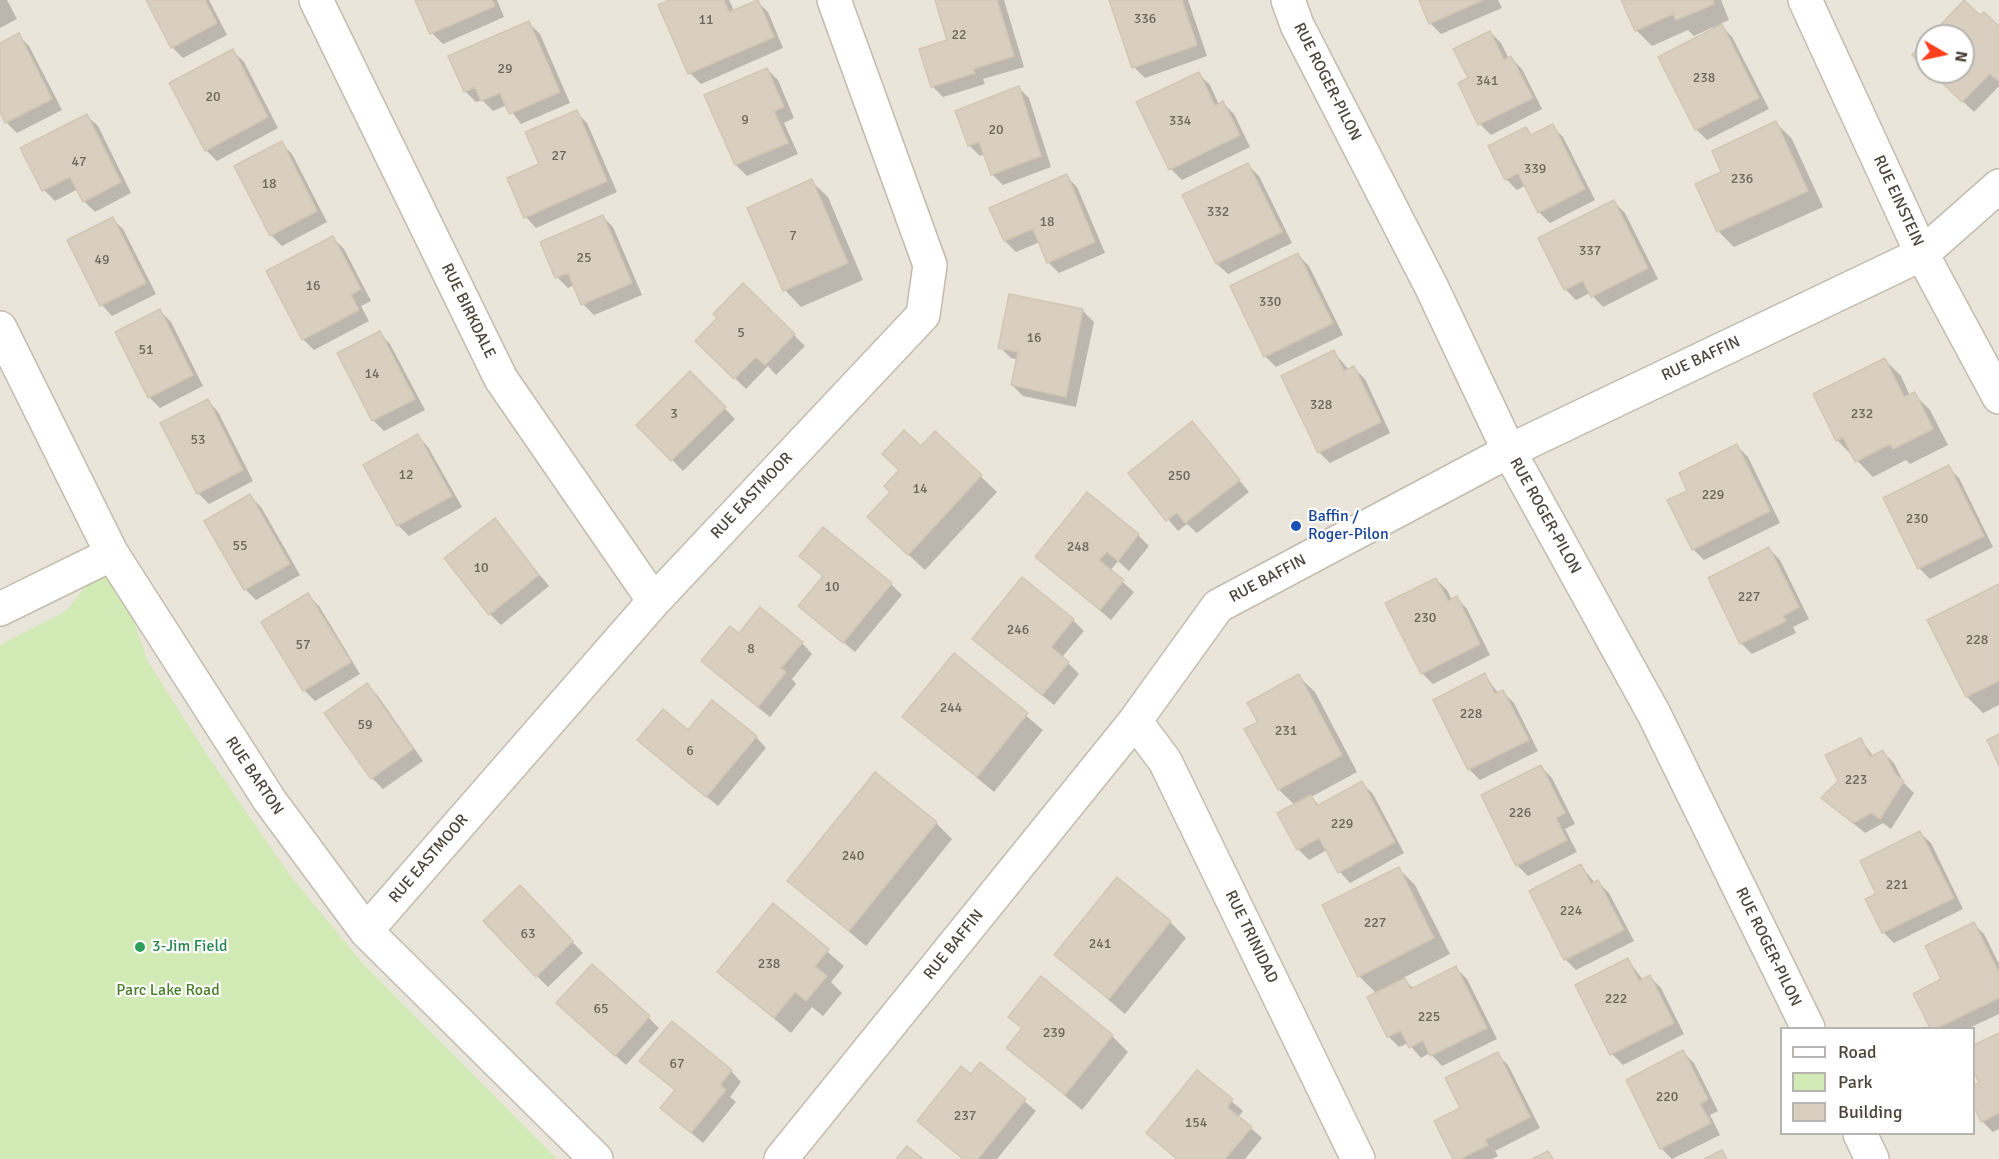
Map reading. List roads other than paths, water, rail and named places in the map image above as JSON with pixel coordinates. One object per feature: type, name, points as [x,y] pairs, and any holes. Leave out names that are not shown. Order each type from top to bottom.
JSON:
[{"type":"street","name":"RUE BIRKDALE","points":[[316,0],[501,380],[654,601]]},
{"type":"street","name":"RUE EASTMOOR","points":[[366,931],[654,601],[923,315],[930,265],[834,0]]},
{"type":"street","name":"RUE ROGER-PILON","points":[[1288,0],[1297,25],[1431,288],[1509,451],[1654,714],[1807,1027]]},
{"type":"street","name":"RUE EINSTEIN","points":[[1805,0],[1922,254],[1999,397]]},
{"type":"street","name":"RUE BAFFIN","points":[[781,1159],[1135,721],[1218,606],[1509,451],[1922,254],[1999,186]]},
{"type":"street","name":"RUE BARTON","points":[[0,328],[112,554],[259,784],[366,931],[596,1159]]},
{"type":"street","points":[[0,609],[112,554]]},
{"type":"street","name":"RUE TRINIDAD","points":[[1135,721],[1165,761],[1356,1158]]},
{"type":"street","points":[[1860,1135],[1872,1159]]},
{"type":"place","name":"Baffin / Roger-Pilon","points":[[1296,526]]},
{"type":"place","name":"3-Jim Field","points":[[140,947]]},
{"type":"park label","name":"Parc Lake Road","points":[[168,991]]}]
